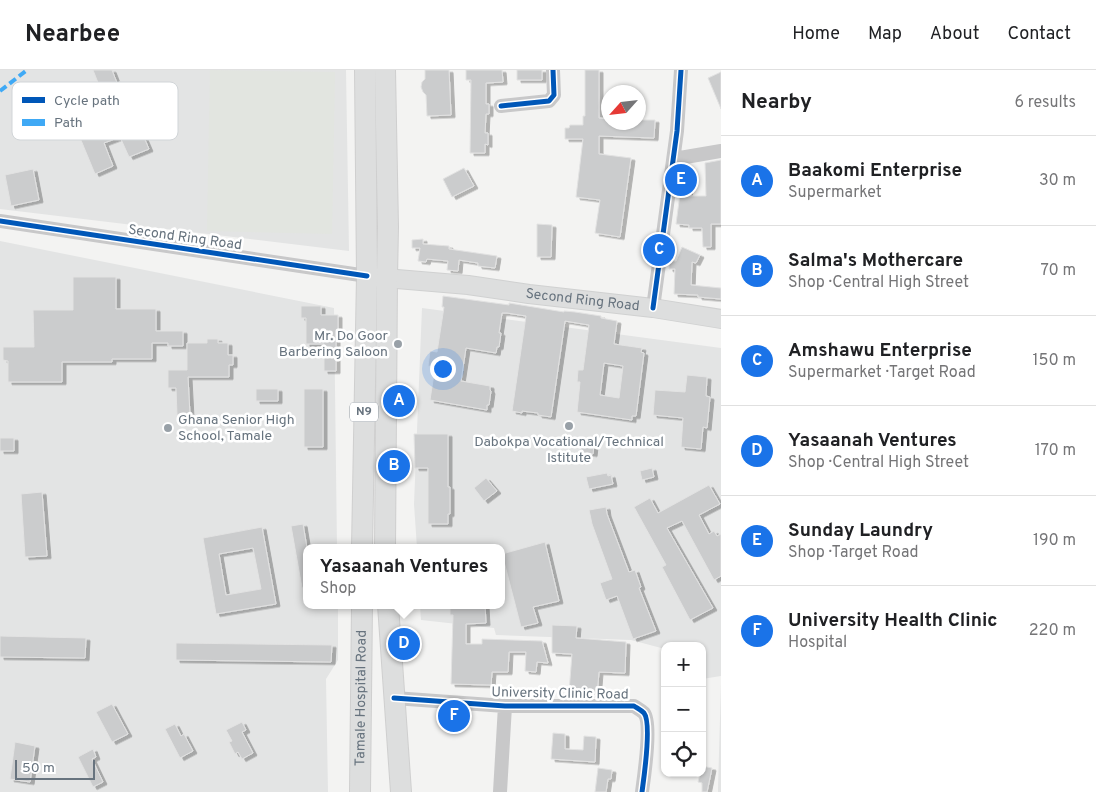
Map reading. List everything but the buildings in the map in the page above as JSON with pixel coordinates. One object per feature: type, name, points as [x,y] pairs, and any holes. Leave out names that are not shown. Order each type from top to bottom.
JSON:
[{"type":"highway","name":"N9","points":[[365,70],[377,278],[386,544]]},
{"type":"highway","name":"N9","points":[[362,544],[377,278],[388,227],[384,70]]},
{"type":"highway","name":"Tamale Hospital Road","points":[[360,792],[362,609]]},
{"type":"highway","points":[[388,609],[401,792]]},
{"type":"main road","name":"Second Ring Road","points":[[377,278],[468,285],[653,308],[721,319]]},
{"type":"street","points":[[501,106],[549,101],[554,95],[553,70]]},
{"type":"street","points":[[653,308],[674,159],[681,70]]},
{"type":"street","points":[[674,159],[721,151]]},
{"type":"street","name":"Second Ring Road","points":[[0,221],[377,278]]},
{"type":"street","name":"University Clinic Road","points":[[394,698],[504,706],[634,706],[644,714],[648,730],[642,792]]},
{"type":"street","points":[[500,792],[504,706]]},
{"type":"shaded area","points":[[0,70],[346,70],[349,251],[0,209]]},
{"type":"shaded area","points":[[210,70],[335,72],[332,234],[207,231]]},
{"type":"shaded area","name":"Ghana Senior High School, Tamale","points":[[0,241],[334,308],[337,544],[303,544],[303,609],[338,609],[338,660],[326,679],[328,792],[0,792]]},
{"type":"shaded area","name":"Dabokpa Vocational/Technical Istitute","points":[[422,308],[721,348],[721,676],[706,678],[706,642],[661,642],[661,648],[631,640],[496,635],[494,628],[421,620],[420,609],[505,609],[505,544],[417,544],[414,504]]},
{"type":"shaded area","points":[[721,684],[721,792],[718,792],[718,788]]},
{"type":"marked path","points":[[0,91],[27,70]]},
{"type":"cycle path","points":[[501,106],[549,101],[554,95],[553,70]]},
{"type":"cycle path","points":[[653,308],[677,131],[681,70]]},
{"type":"cycle path","points":[[0,221],[367,276]]},
{"type":"cycle path","points":[[394,698],[505,706],[634,706],[644,713],[647,727],[647,751],[642,792]]},
{"type":"place","name":"Sunday Laundry","points":[[681,180]]},
{"type":"place","name":"Amshawu Enterprise","points":[[659,250]]},
{"type":"place","name":"Mr. Do Goor Barbering Saloon","points":[[398,344]]},
{"type":"place","name":"Baakomi Enterprise","points":[[399,401]]},
{"type":"place","name":"Dabokpa Vocational/Technical Istitute","points":[[569,426]]},
{"type":"place","name":"Ghana Senior High School, Tamale","points":[[168,428]]},
{"type":"place","name":"Salma's Mothercare","points":[[394,466]]},
{"type":"place","name":"Yasaanah Ventures","points":[[404,644]]},
{"type":"place","name":"University Health Clinic","points":[[454,716]]}]
